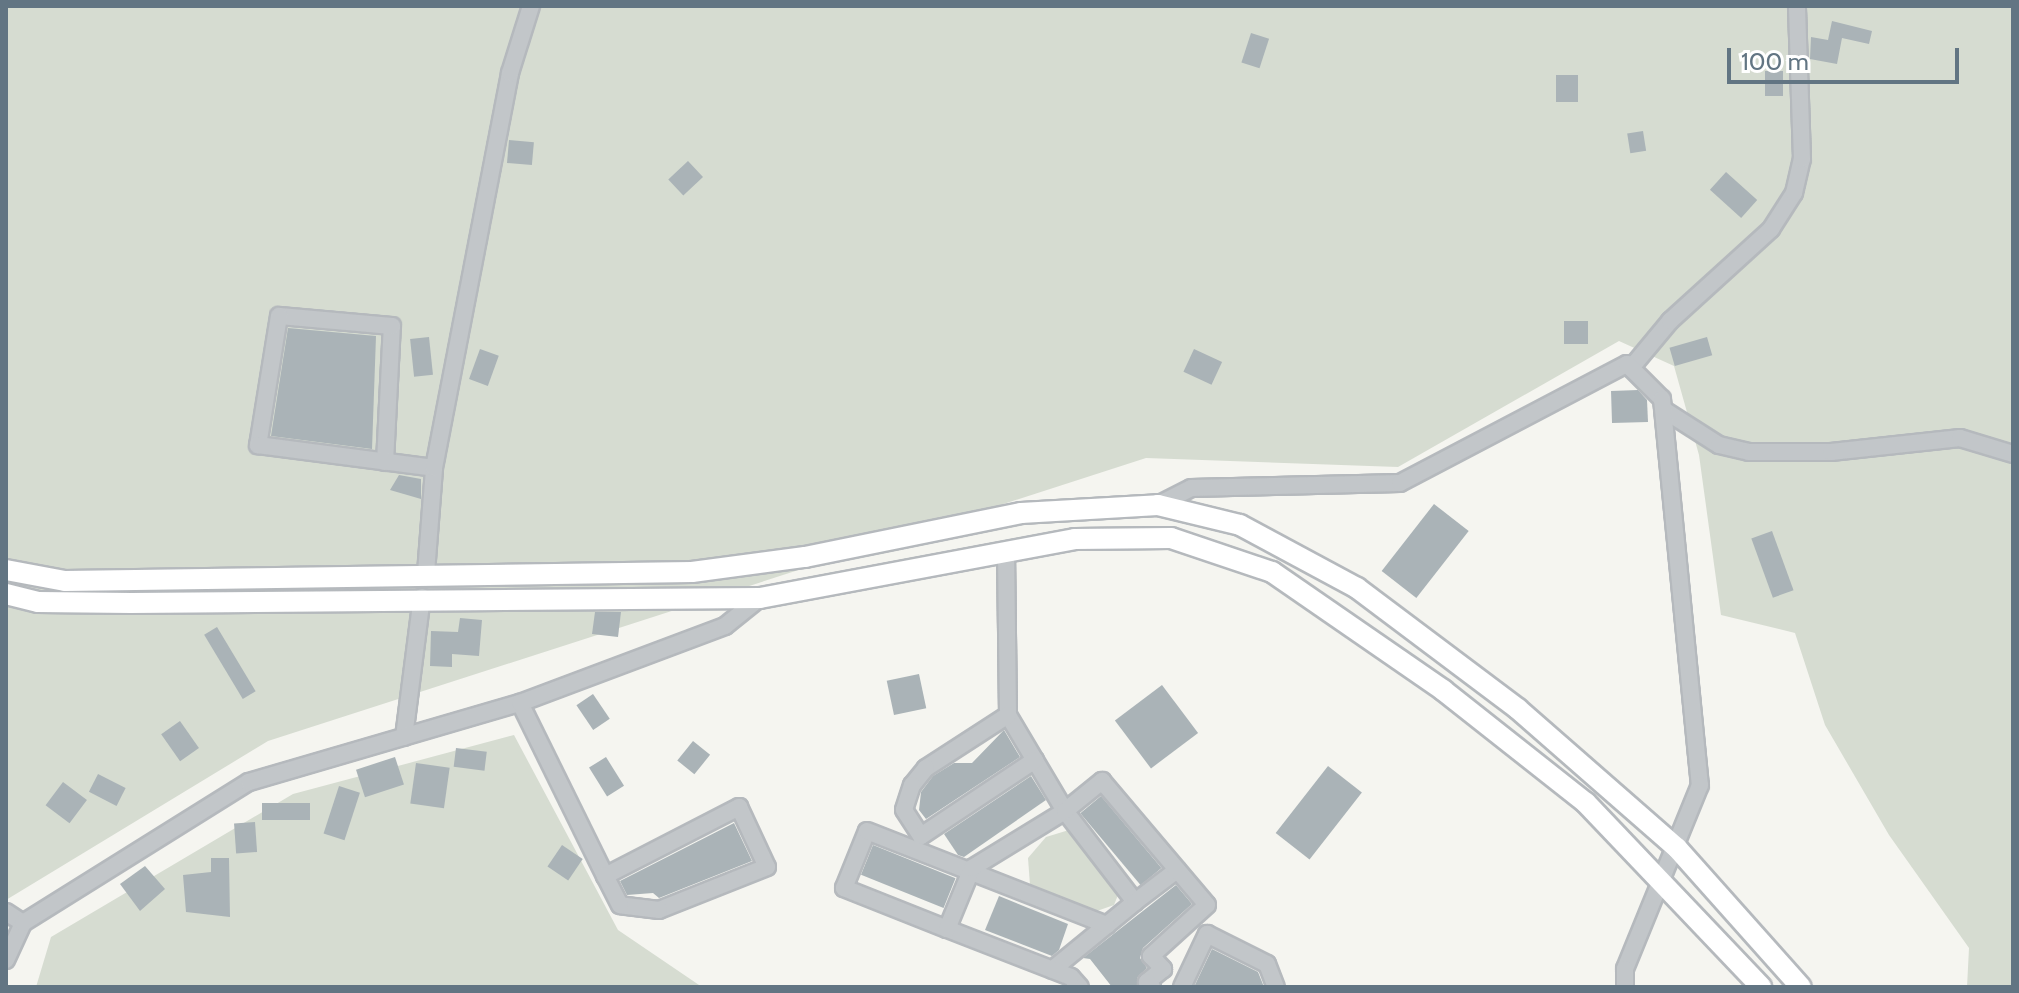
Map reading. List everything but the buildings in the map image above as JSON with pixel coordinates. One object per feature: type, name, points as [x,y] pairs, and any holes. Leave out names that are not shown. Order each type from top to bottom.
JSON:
[{"type":"main road","points":[[6,570],[65,581],[426,573],[692,572],[805,557],[1021,513],[1158,505],[1240,525],[1357,588],[1518,709],[1677,848],[1801,987]]},
{"type":"main road","points":[[6,594],[38,602],[131,603],[422,597],[760,598],[1075,539],[1171,538],[1272,572],[1502,737],[1586,803],[1761,987]]},
{"type":"street","points":[[426,573],[434,468],[510,73],[531,6]]},
{"type":"street","points":[[1631,368],[1670,321],[1771,229],[1794,193],[1802,159],[1797,6]]},
{"type":"street","points":[[385,462],[392,326],[279,316],[258,445],[385,462],[434,468]]},
{"type":"street","points":[[1158,505],[1191,488],[1400,483],[1627,364],[1662,399],[1700,785],[1677,848],[1625,969],[1625,987]]},
{"type":"street","points":[[1664,410],[1719,445],[1749,452],[1831,452],[1960,438],[2013,454]]},
{"type":"street","points":[[1006,551],[1008,715],[1065,811],[1135,902]]},
{"type":"street","points":[[404,737],[422,597]]},
{"type":"street","points":[[6,960],[23,923],[249,782],[520,703],[725,626],[760,598]]},
{"type":"street","points":[[520,703],[605,876],[620,905],[659,910],[767,867],[739,807],[605,876]]},
{"type":"street","points":[[918,844],[904,810],[912,785],[926,768],[1008,715]]},
{"type":"street","points":[[918,844],[1035,760]]},
{"type":"street","points":[[947,929],[970,873],[1065,811],[1102,781],[1207,905],[1151,956],[1163,969],[1147,982],[1152,987]]},
{"type":"street","points":[[1080,987],[1052,970],[844,888],[867,831],[918,844],[970,873],[1107,925]]},
{"type":"street","points":[[1052,970],[1177,870]]},
{"type":"street","points":[[6,912],[23,923]]},
{"type":"street","points":[[1182,987],[1207,934],[1267,964],[1276,987]]},
{"type":"shaded area","points":[[6,6],[2013,6],[2013,987],[1967,987],[1969,948],[1889,835],[1825,725],[1795,633],[1721,615],[1699,455],[1674,366],[1619,341],[1398,467],[1146,458],[268,741],[6,900]]},
{"type":"shaded area","points":[[514,735],[618,930],[702,987],[36,987],[51,937],[293,794]]},
{"type":"shaded area","points":[[1069,830],[1118,895],[1114,905],[1094,912],[1030,885],[1028,858],[1046,837]]}]
